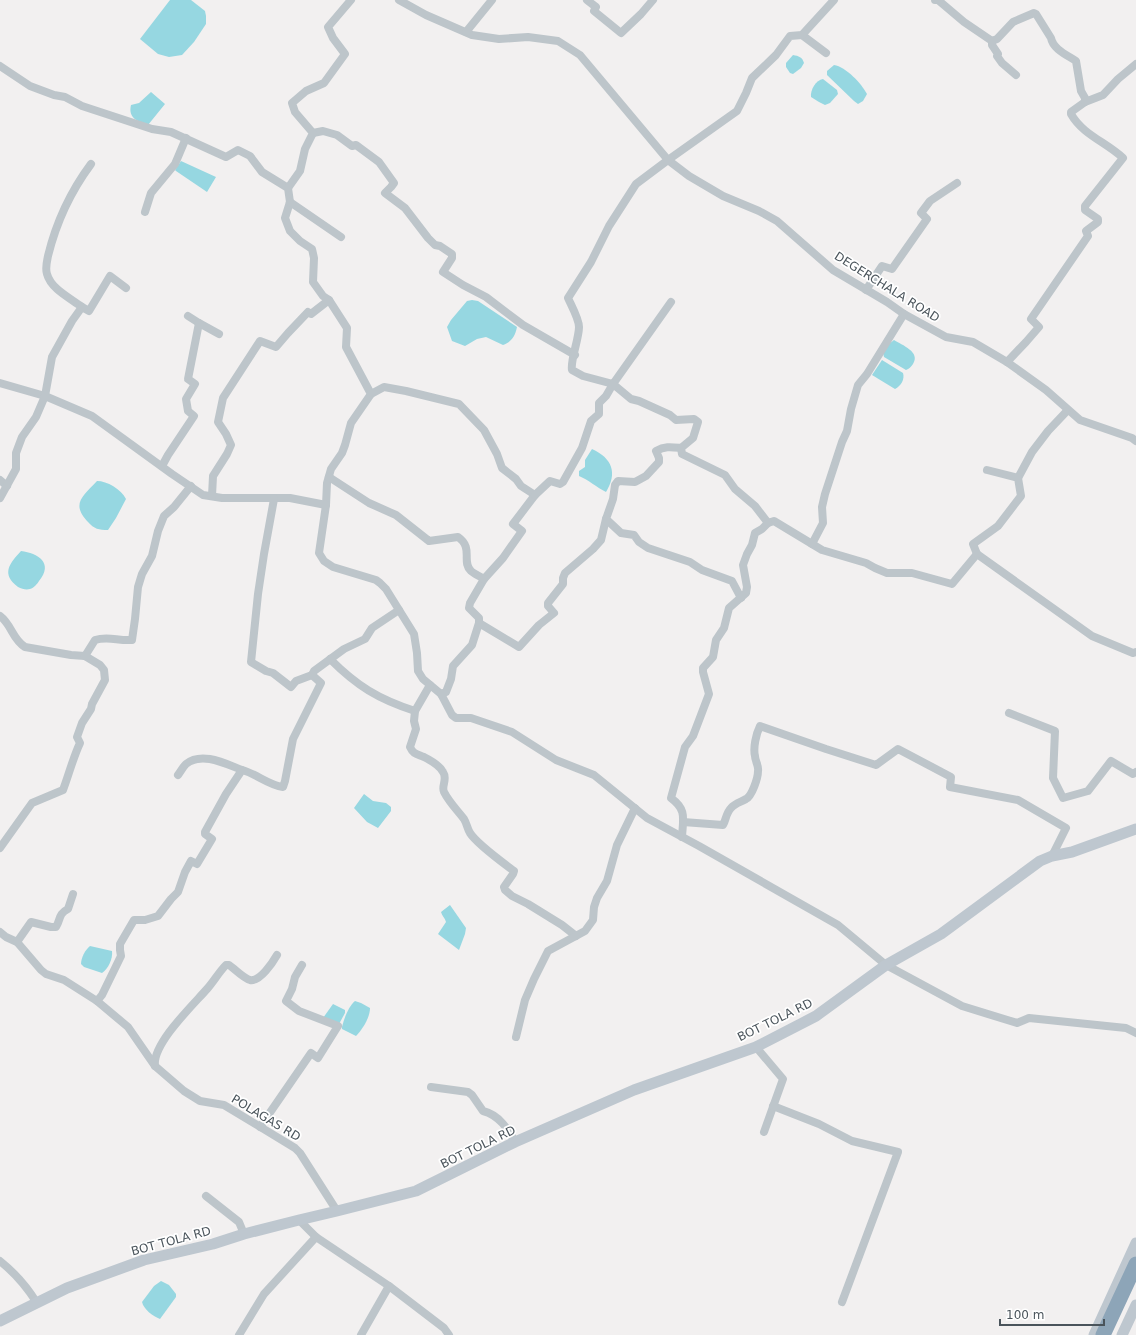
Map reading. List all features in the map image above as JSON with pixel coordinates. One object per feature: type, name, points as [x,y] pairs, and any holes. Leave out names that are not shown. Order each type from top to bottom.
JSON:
[{"type":"highway","points":[[1103,1335],[1136,1264]]},
{"type":"highway","points":[[1113,1335],[1136,1286]]},
{"type":"main road","name":"BOT TOLA RD","points":[[0,1321],[67,1288],[144,1260],[214,1244],[244,1234],[337,1212],[416,1191],[515,1142],[634,1090],[756,1047],[816,1016],[886,965],[941,934],[1040,861],[1052,856],[1072,852],[1136,828]]},
{"type":"main road","points":[[1094,1335],[1136,1243]]},
{"type":"main road","points":[[1122,1335],[1136,1305]]},
{"type":"street","points":[[313,133],[295,112],[292,103],[306,91],[324,84],[345,54],[333,38],[328,27],[351,0]]},
{"type":"street","name":"DEGERCHALA ROAD","points":[[399,0],[426,15],[472,35],[499,39],[528,37],[558,41],[580,55],[668,160],[689,176],[723,196],[759,211],[777,221],[833,270],[887,302],[904,314],[946,337],[973,342],[1007,362],[1046,390],[1080,420],[1132,438],[1136,441]]},
{"type":"street","points":[[466,32],[492,0]]},
{"type":"street","points":[[587,0],[596,7],[594,11],[621,33],[653,0]]},
{"type":"street","points":[[802,35],[834,0]]},
{"type":"street","points":[[935,0],[938,0],[964,22],[992,41],[992,45],[998,54],[997,56],[1002,63],[1016,75]]},
{"type":"street","points":[[992,41],[997,39],[1013,22],[1034,13],[1036,14],[1052,42],[1060,50],[1076,61],[1081,91],[1085,98],[1084,102]]},
{"type":"street","points":[[479,623],[519,647],[539,625],[554,613],[548,606],[548,603],[563,584],[563,578],[566,573],[601,540],[613,499],[615,485],[618,481],[635,482],[646,476],[658,462],[659,458],[656,452],[667,446],[681,448],[693,438],[698,422],[694,419],[676,420],[670,415],[632,399],[613,384],[583,376],[572,370],[571,366],[575,354],[580,326],[568,298],[591,262],[609,226],[636,184],[737,111],[752,78],[776,55],[790,36],[802,35],[826,53]]},
{"type":"street","points":[[1007,362],[1039,327],[1031,319],[1088,236],[1086,231],[1098,222],[1098,219],[1085,210],[1085,206],[1123,158],[1078,125],[1070,114],[1084,102],[1103,95],[1118,78],[1136,64]]},
{"type":"street","points":[[0,66],[30,86],[54,95],[65,97],[82,106],[152,129],[171,132],[226,157],[238,150],[250,156],[262,172],[288,188]]},
{"type":"street","points":[[313,133],[324,131],[337,136],[352,146],[356,145],[379,162],[394,183],[385,193],[405,208],[435,245],[440,246],[452,254],[452,258],[443,272],[486,297],[523,325],[575,354]]},
{"type":"street","points":[[313,133],[304,149],[300,171],[288,188],[290,202],[285,218],[290,231],[300,241],[312,249],[314,258],[313,282],[323,296],[329,300],[347,328],[346,347],[370,394]]},
{"type":"street","points":[[145,212],[151,193],[175,164],[186,138]]},
{"type":"street","points":[[90,164],[69,200],[57,226],[46,266],[47,274],[55,288],[82,307],[89,310],[110,276],[126,288]]},
{"type":"street","points":[[866,290],[882,266],[892,269],[896,264],[927,219],[921,213],[930,200],[957,183]]},
{"type":"street","points":[[290,202],[341,237]]},
{"type":"street","points":[[212,496],[213,476],[231,445],[218,422],[223,398],[260,341],[276,347],[308,312],[311,314],[329,300]]},
{"type":"street","points":[[442,694],[446,692],[452,679],[453,666],[472,645],[479,623],[479,618],[469,608],[470,603],[484,579],[503,558],[522,531],[513,524],[535,495],[550,481],[560,484],[563,482],[582,448],[591,421],[598,414],[599,403],[606,396],[671,302]]},
{"type":"street","points":[[0,498],[16,470],[16,453],[22,437],[36,417],[45,396],[52,357],[72,321],[82,307]]},
{"type":"street","points":[[812,544],[823,523],[822,507],[825,494],[847,431],[851,409],[858,385],[867,374],[904,314]]},
{"type":"street","points":[[188,316],[218,334]]},
{"type":"street","points":[[162,466],[168,454],[194,416],[188,411],[186,399],[194,384],[188,379],[199,323]]},
{"type":"street","points":[[0,383],[45,396],[92,416],[203,495],[222,498],[290,498],[326,505]]},
{"type":"street","points":[[535,495],[521,486],[516,479],[502,468],[497,454],[484,430],[459,404],[384,387],[370,394],[351,422],[346,444],[331,469],[327,483],[326,505],[319,553],[324,561],[333,567],[380,582],[414,634],[418,671],[423,680],[442,694],[452,715],[456,718],[471,718],[512,732],[556,760],[594,774],[647,818],[838,925],[886,965],[962,1006],[1017,1023],[1029,1018],[1126,1028],[1136,1032]]},
{"type":"street","points":[[1066,412],[1048,431],[1032,452],[1018,478],[1021,496],[998,526],[973,544],[977,554],[1092,636],[1132,653],[1136,652]]},
{"type":"street","points":[[681,448],[682,454],[725,475],[735,489],[755,506],[768,523]]},
{"type":"street","points":[[987,470],[1018,478]]},
{"type":"street","points":[[329,477],[369,503],[396,515],[429,541],[458,537],[465,542],[467,548],[467,564],[470,570],[484,579]]},
{"type":"street","points":[[0,480],[7,486]]},
{"type":"street","points":[[85,656],[95,640],[104,637],[122,641],[132,640],[138,587],[142,574],[152,556],[158,531],[164,516],[174,507],[190,486]]},
{"type":"street","points":[[274,499],[258,594],[251,662],[266,671],[274,673],[291,687],[296,681],[312,675],[314,671],[344,649],[365,639],[372,628],[399,610]]},
{"type":"street","points":[[606,519],[621,533],[634,535],[639,542],[648,548],[690,562],[702,570],[732,581],[741,598]]},
{"type":"street","points":[[682,837],[682,808],[671,798],[684,747],[693,736],[709,694],[703,668],[713,657],[716,640],[724,628],[729,608],[746,593],[747,587],[743,571],[744,560],[752,545],[755,532],[762,529],[768,523],[774,521],[822,550],[866,563],[887,573],[912,573],[952,584],[977,554]]},
{"type":"street","points":[[0,616],[7,621],[16,639],[26,646],[71,655],[85,656],[100,665],[104,670],[105,680],[92,704],[91,709],[82,723],[77,737],[80,743],[63,790],[32,803],[0,848]]},
{"type":"street","points":[[330,659],[354,682],[392,704],[415,711]]},
{"type":"street","points":[[178,775],[186,764],[195,759],[205,758],[250,772],[274,786],[283,787],[293,739],[321,683],[312,675]]},
{"type":"street","points":[[430,685],[415,711],[414,721],[416,729],[410,747],[412,752],[418,756],[424,757],[444,772],[445,778],[443,790],[448,799],[465,820],[470,834],[514,871],[504,887],[505,890],[512,896],[562,925],[576,936]]},
{"type":"street","points":[[1009,713],[1055,731],[1053,778],[1062,798],[1088,791],[1111,761],[1133,774],[1136,772]]},
{"type":"street","points":[[683,822],[723,825],[731,808],[736,803],[751,795],[758,770],[754,756],[760,726],[876,765],[898,749],[951,777],[950,787],[1018,800],[1066,828],[1052,856]]},
{"type":"street","points":[[97,1001],[102,995],[121,956],[120,944],[134,920],[145,920],[158,916],[170,899],[178,892],[184,872],[191,861],[197,864],[212,839],[205,834],[205,832],[226,794],[242,770]]},
{"type":"street","points":[[516,1037],[525,1000],[548,951],[585,931],[593,920],[594,907],[597,898],[607,881],[617,845],[635,808]]},
{"type":"street","points":[[17,942],[31,922],[51,927],[56,926],[59,917],[68,909],[73,894]]},
{"type":"street","name":"POLAGAS RD","points":[[0,932],[6,937],[17,942],[46,974],[64,980],[97,1001],[128,1027],[155,1066],[184,1091],[200,1101],[224,1105],[295,1148],[300,1153],[337,1212]]},
{"type":"street","points":[[155,1066],[157,1053],[168,1033],[209,987],[226,965],[230,965],[250,980],[256,979],[270,967],[277,955]]},
{"type":"street","points":[[260,1127],[311,1053],[318,1058],[338,1026],[299,1011],[286,1001],[292,989],[295,977],[302,965]]},
{"type":"street","points":[[756,1047],[783,1079],[764,1132]]},
{"type":"street","points":[[431,1087],[468,1092],[483,1111],[499,1120],[506,1127],[515,1142]]},
{"type":"street","points":[[773,1106],[819,1124],[852,1141],[898,1152],[842,1302]]},
{"type":"street","points":[[206,1196],[239,1222],[244,1234]]},
{"type":"street","points":[[299,1220],[316,1237],[389,1286],[444,1328],[449,1335]]},
{"type":"street","points":[[239,1335],[264,1294],[316,1237]]},
{"type":"street","points":[[0,1261],[9,1268],[29,1290],[37,1303]]},
{"type":"street","points":[[361,1335],[389,1286]]},
{"type":"water","points":[[170,0],[191,0],[205,11],[206,24],[194,42],[182,55],[169,57],[158,54],[140,39]]},
{"type":"water","points":[[793,55],[800,57],[804,63],[801,68],[793,74],[790,73],[786,67],[786,63]]},
{"type":"water","points":[[834,65],[839,66],[848,72],[861,85],[867,94],[863,101],[858,104],[827,75],[827,71]]},
{"type":"water","points":[[823,79],[837,90],[838,94],[830,103],[825,105],[811,97],[811,91],[814,86],[818,81]]},
{"type":"water","points":[[151,92],[165,104],[148,125],[134,118],[130,109],[131,105],[139,103]]},
{"type":"water","points":[[181,161],[216,177],[207,192],[175,170]]},
{"type":"water","points":[[467,301],[478,301],[517,327],[514,336],[510,341],[503,345],[486,337],[477,339],[465,346],[452,341],[447,327]]},
{"type":"water","points":[[894,340],[910,349],[915,356],[913,364],[907,370],[884,357],[883,353],[889,344]]},
{"type":"water","points":[[882,360],[903,373],[902,382],[895,389],[872,375]]},
{"type":"water","points":[[592,449],[604,457],[611,467],[612,479],[606,492],[579,476],[579,471],[585,467],[585,460]]},
{"type":"water","points":[[97,481],[105,482],[113,486],[124,495],[126,499],[108,530],[95,528],[92,526],[80,510],[80,501]]},
{"type":"water","points":[[21,551],[33,554],[42,560],[44,564],[45,569],[43,575],[36,585],[30,589],[18,587],[10,578],[8,573],[10,565]]},
{"type":"water","points":[[364,794],[373,801],[386,803],[391,807],[391,811],[378,828],[367,822],[354,808]]},
{"type":"water","points":[[450,905],[466,928],[459,950],[438,934],[446,922],[441,912]]},
{"type":"water","points":[[90,946],[112,951],[110,964],[102,973],[84,967],[81,964],[86,950]]},
{"type":"water","points":[[355,1001],[370,1008],[366,1023],[356,1036],[342,1029],[350,1006]]},
{"type":"water","points":[[333,1004],[345,1010],[339,1024],[323,1018]]},
{"type":"water","points":[[161,1281],[169,1285],[176,1294],[176,1297],[160,1319],[149,1312],[142,1302],[154,1286]]}]
